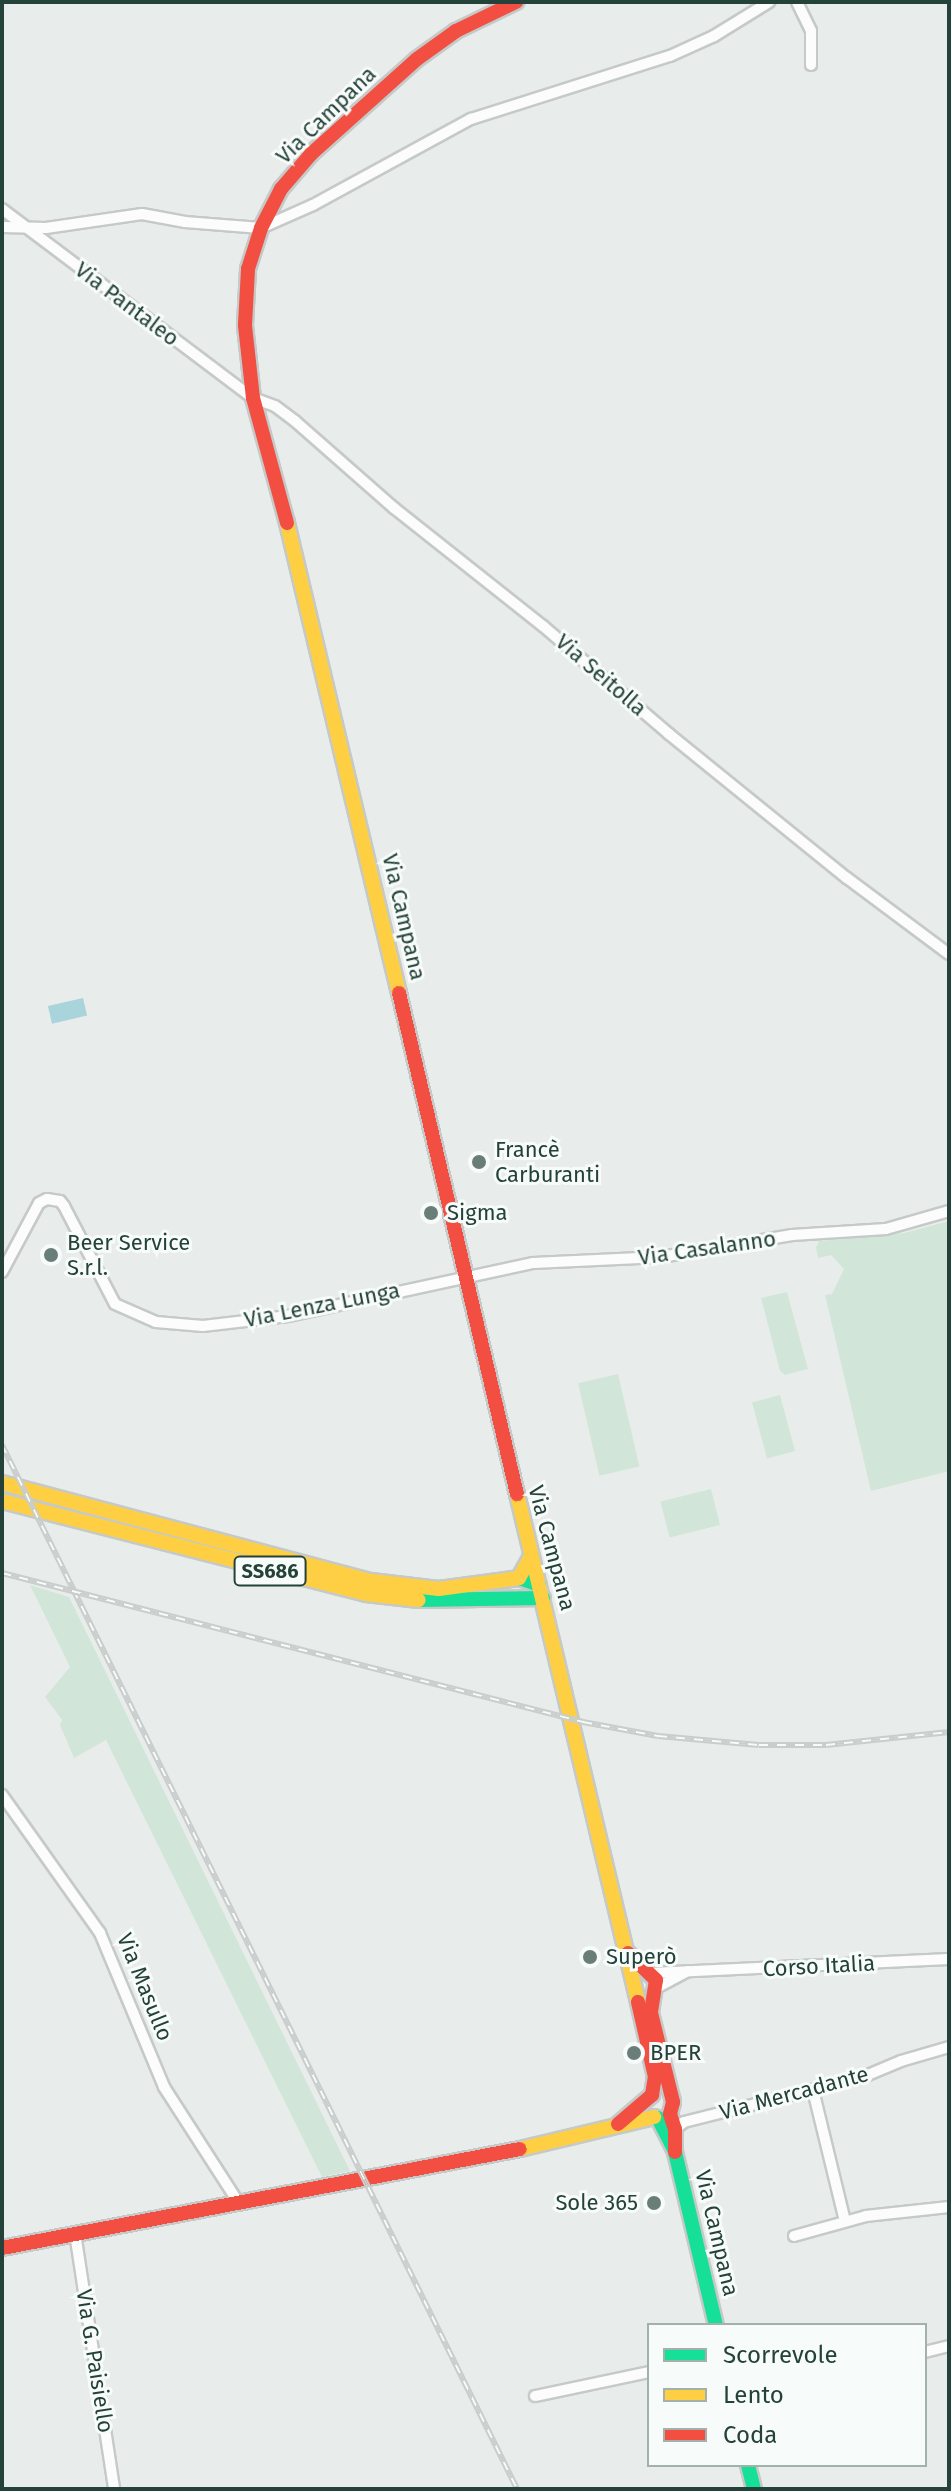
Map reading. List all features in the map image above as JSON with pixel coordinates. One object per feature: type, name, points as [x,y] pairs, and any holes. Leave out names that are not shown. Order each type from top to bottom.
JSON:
[{"type":"main road","name":"Via Campana","points":[[516,2],[456,31],[417,59],[311,154],[281,189],[261,228],[248,269],[245,325],[253,398],[278,488],[381,913],[464,1277],[628,1953],[655,2077],[647,2107],[679,2126],[675,2152]]},
{"type":"main road","name":"SS686","points":[[2,1483],[371,1581],[439,1589],[519,1578]]},
{"type":"main road","name":"SS686","points":[[2,1501],[366,1594],[426,1601],[541,1592]]},
{"type":"main road","points":[[531,1556],[519,1578],[541,1592]]},
{"type":"main road","points":[[628,1953],[650,1972]]},
{"type":"main road","points":[[650,1972],[640,1971],[633,1986],[646,1996],[655,1990]]},
{"type":"main road","name":"Via Campana","points":[[650,1972],[655,1990],[651,2013],[671,2098],[660,2116]]},
{"type":"main road","points":[[618,2124],[651,2097],[664,2093],[671,2098]]},
{"type":"main road","name":"Via Campana","points":[[660,2116],[675,2152],[716,2323]]},
{"type":"main road","points":[[2,2248],[557,2142],[600,2132],[618,2124],[660,2116]]},
{"type":"main road","points":[[748,2467],[754,2489]]},
{"type":"street","points":[[2,227],[46,228],[142,214],[185,222],[261,228],[313,205],[471,119],[670,56],[714,36],[769,2]]},
{"type":"street","points":[[797,2],[811,31],[811,65]]},
{"type":"street","name":"Via Pantaleo","points":[[2,209],[20,226],[253,398]]},
{"type":"street","name":"Via Seitolla","points":[[253,398],[275,406],[295,421],[394,508],[543,626],[669,734],[847,878],[949,954]]},
{"type":"street","name":"Via Lenza Lunga","points":[[2,1272],[39,1203],[47,1199],[60,1201],[64,1206],[115,1304],[156,1322],[203,1326],[288,1316],[464,1277]]},
{"type":"street","name":"Via Casalanno","points":[[464,1277],[533,1263],[661,1257],[792,1235],[886,1229],[949,1211]]},
{"type":"street","name":"Via Masullo","points":[[2,1795],[100,1933],[164,2087],[238,2202]]},
{"type":"street","name":"Corso Italia","points":[[650,1972],[949,1959]]},
{"type":"street","name":"Corso Italia","points":[[655,1990],[689,1971]]},
{"type":"street","name":"Via Mercadante","points":[[679,2126],[813,2090],[949,2047]]},
{"type":"street","points":[[813,2090],[845,2221]]},
{"type":"street","points":[[794,2236],[845,2221],[949,2207]]},
{"type":"street","name":"Via G. Paisiello","points":[[75,2233],[114,2489]]},
{"type":"street","points":[[927,2352],[949,2346]]},
{"type":"street","points":[[535,2396],[647,2372]]},
{"type":"green space","points":[[949,1221],[949,1471],[871,1491],[825,1295],[832,1294],[844,1269],[831,1255],[818,1258],[816,1247],[819,1241],[904,1233]]},
{"type":"green space","points":[[787,1292],[808,1369],[785,1375],[780,1371],[761,1298]]},
{"type":"green space","points":[[618,1374],[639,1467],[599,1476],[578,1383]]},
{"type":"green space","points":[[780,1395],[795,1451],[767,1459],[752,1403]]},
{"type":"green space","points":[[711,1489],[720,1525],[669,1537],[661,1502]]},
{"type":"green space","points":[[30,1585],[69,1597],[350,2171],[322,2177],[106,1740],[74,1758],[60,1725],[62,1720],[45,1697],[70,1667]]},
{"type":"water","points":[[83,998],[87,1016],[52,1024],[48,1006]]},
{"type":"railway","points":[[2,1445],[517,2489]]},
{"type":"railway","points":[[2,1573],[583,1722],[658,1736],[759,1745],[826,1745],[949,1732]]},
{"type":"traffic: fast","points":[[519,1578],[539,1585]]},
{"type":"traffic: fast","points":[[419,1600],[543,1598]]},
{"type":"traffic: fast","points":[[658,2118],[675,2152],[716,2323]]},
{"type":"traffic: fast","points":[[748,2467],[754,2489]]},
{"type":"traffic: slow","points":[[287,523],[399,993]]},
{"type":"traffic: slow","points":[[2,1483],[371,1581],[439,1589],[519,1578]]},
{"type":"traffic: slow","points":[[517,1494],[638,2002]]},
{"type":"traffic: slow","points":[[2,1501],[366,1594],[419,1600]]},
{"type":"traffic: slow","points":[[519,1578],[531,1556]]},
{"type":"traffic: slow","points":[[520,2149],[654,2117]]},
{"type":"traffic: jam","points":[[287,523],[253,398],[245,325],[248,269],[261,228],[281,189],[311,154],[417,59],[456,31],[516,2]]},
{"type":"traffic: jam","points":[[399,993],[517,1494]]},
{"type":"traffic: jam","points":[[628,1953],[656,1980],[651,2013],[673,2102],[670,2114],[675,2129],[675,2152]]},
{"type":"traffic: jam","points":[[618,2124],[652,2095],[655,2077],[638,2002]]},
{"type":"traffic: jam","points":[[2,2248],[520,2149]]},
{"type":"place","name":"Francè Carburanti","points":[[479,1162]]},
{"type":"place","name":"Sigma","points":[[431,1213]]},
{"type":"place","name":"Beer Service S.r.l.","points":[[51,1255]]},
{"type":"place","name":"Superò","points":[[590,1957]]},
{"type":"place","name":"BPER","points":[[634,2053]]},
{"type":"place","name":"Sole 365","points":[[654,2203]]}]
